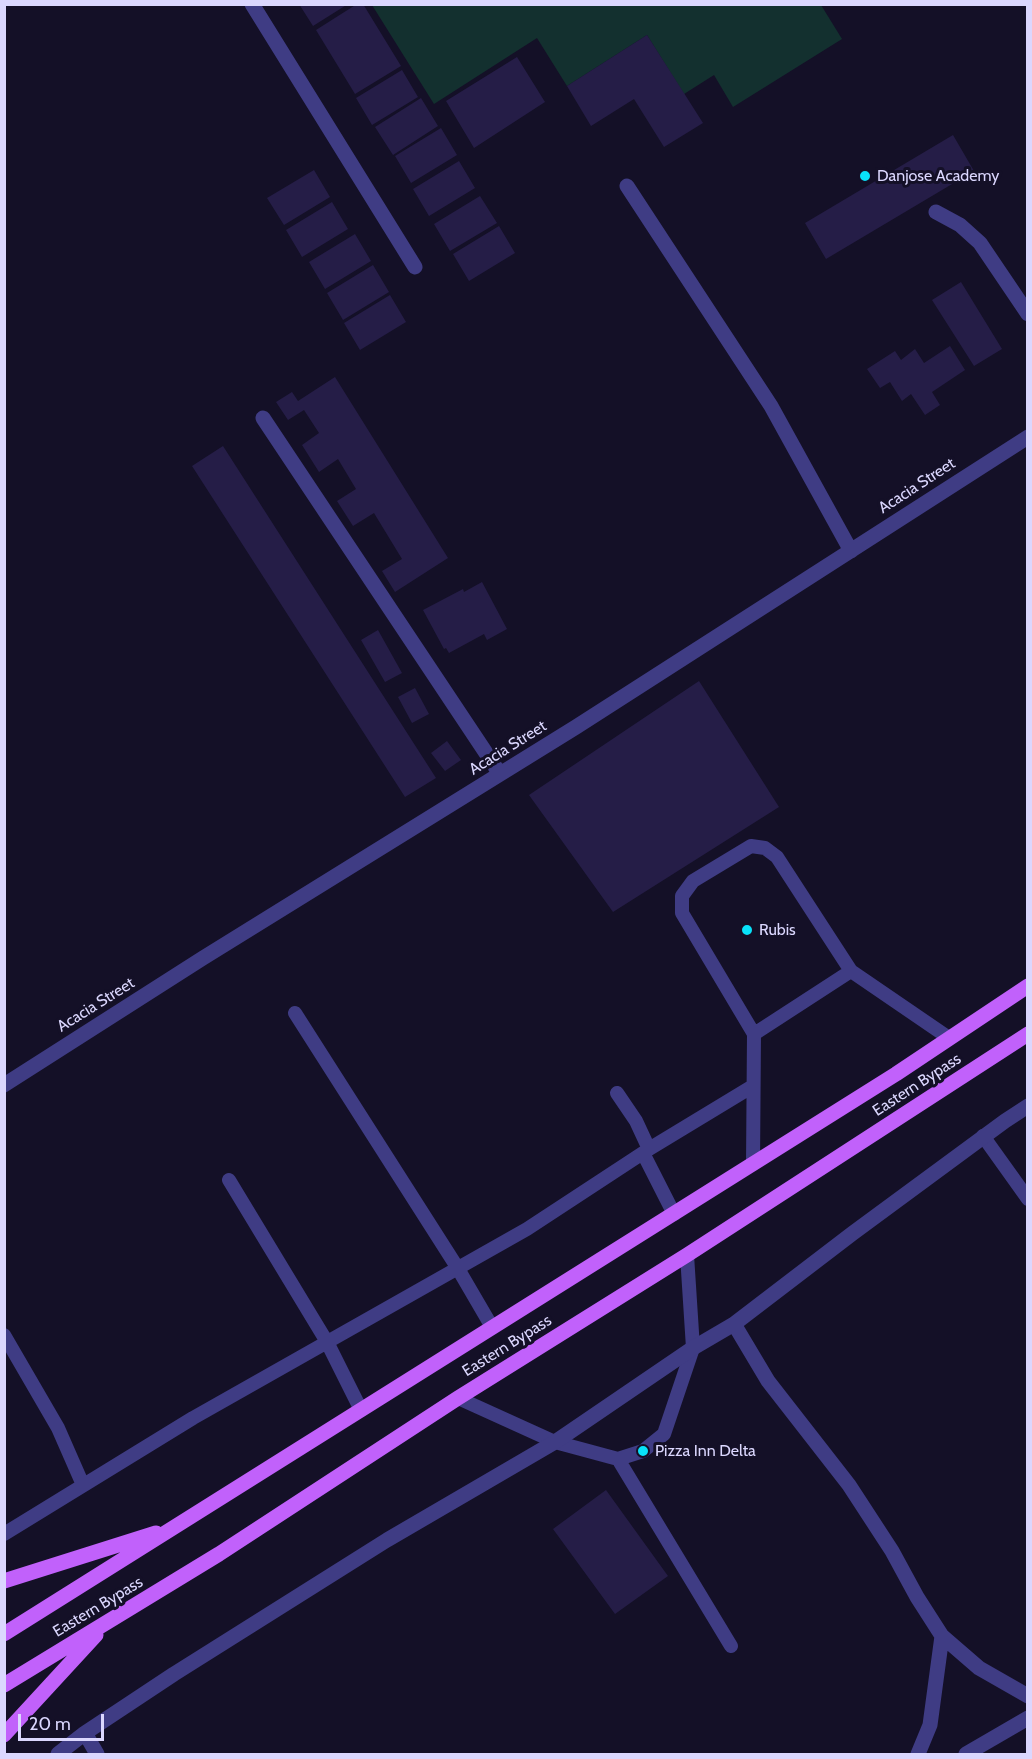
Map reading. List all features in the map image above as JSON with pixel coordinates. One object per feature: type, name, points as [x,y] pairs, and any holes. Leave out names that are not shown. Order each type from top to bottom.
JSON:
[{"type":"main road","name":"Eastern Bypass","points":[[4,1634],[674,1214],[1028,986]]},
{"type":"main road","name":"Eastern Bypass","points":[[4,1685],[219,1554],[458,1398],[687,1255],[1028,1034]]},
{"type":"main road","points":[[4,1581],[178,1526]]},
{"type":"main road","points":[[4,1735],[108,1621]]},
{"type":"street","points":[[252,4],[415,267]]},
{"type":"street","points":[[627,186],[771,406],[851,551]]},
{"type":"street","points":[[936,212],[960,225],[980,243],[1028,314]]},
{"type":"street","points":[[263,418],[500,774]]},
{"type":"street","name":"Acacia Street","points":[[4,1084],[500,774],[1028,437]]},
{"type":"street","points":[[58,1755],[85,1732],[184,1668],[387,1540],[555,1442],[693,1348],[734,1324],[983,1136],[1028,1106]]},
{"type":"street","points":[[734,1324],[768,1381],[849,1485],[892,1551],[942,1636],[979,1668],[1028,1696]]},
{"type":"street","points":[[918,1755],[930,1725],[942,1636]]},
{"type":"street","points":[[966,1755],[1028,1718]]},
{"type":"street","points":[[85,1732],[97,1755]]},
{"type":"lane","points":[[753,1164],[754,1034],[682,913],[682,896],[693,881],[751,846],[765,848],[777,857],[851,971],[950,1038]]},
{"type":"lane","points":[[754,1034],[851,971]]},
{"type":"lane","points":[[295,1013],[458,1267],[492,1328]]},
{"type":"lane","points":[[4,1534],[203,1413],[527,1229],[646,1151],[753,1086]]},
{"type":"lane","points":[[617,1093],[636,1121],[646,1151],[674,1214]]},
{"type":"lane","points":[[983,1136],[1028,1199]]},
{"type":"lane","points":[[229,1180],[327,1342],[361,1410]]},
{"type":"lane","points":[[458,1398],[555,1442],[618,1459],[643,1451],[664,1434],[693,1348],[687,1255]]},
{"type":"lane","points":[[4,1335],[58,1428],[83,1485]]},
{"type":"lane","points":[[618,1459],[731,1646]]},
{"type":"green space","points":[[372,5],[821,5],[842,39],[733,107],[714,75],[684,94],[647,35],[567,86],[537,38],[434,104]]},
{"type":"building","points":[[299,4],[348,4],[313,26]]},
{"type":"building","points":[[357,4],[363,4],[401,66],[355,94],[316,30]]},
{"type":"building","points":[[647,35],[703,123],[664,147],[634,99],[591,126],[567,86]]},
{"type":"building","points":[[517,57],[545,102],[474,148],[446,101]]},
{"type":"building","points":[[402,70],[418,97],[372,125],[356,98]]},
{"type":"building","points":[[421,98],[438,126],[393,155],[375,127]]},
{"type":"building","points":[[441,128],[457,155],[411,183],[395,156]]},
{"type":"building","points":[[953,135],[974,171],[826,259],[805,223]]},
{"type":"building","points":[[459,161],[475,188],[429,216],[413,189]]},
{"type":"building","points":[[314,170],[330,197],[284,225],[267,198]]},
{"type":"building","points":[[480,196],[497,223],[450,251],[434,224]]},
{"type":"building","points":[[332,202],[348,229],[302,257],[286,230]]},
{"type":"building","points":[[499,226],[515,253],[469,281],[453,254]]},
{"type":"building","points":[[355,234],[371,261],[325,289],[309,262]]},
{"type":"building","points":[[373,265],[389,292],[343,320],[327,293]]},
{"type":"building","points":[[961,282],[1002,349],[974,366],[932,300]]},
{"type":"building","points":[[390,295],[406,322],[360,350],[344,323]]},
{"type":"building","points":[[950,346],[965,370],[932,392],[940,405],[925,415],[911,394],[902,401],[890,382],[880,388],[867,369],[895,351],[901,360],[915,349],[924,363]]},
{"type":"building","points":[[335,377],[448,558],[395,592],[382,571],[402,559],[374,513],[353,526],[337,501],[356,489],[338,459],[319,472],[302,445],[319,433],[304,410],[288,420],[276,402],[292,392],[298,401]]},
{"type":"building","points":[[223,446],[436,778],[405,797],[192,466]]},
{"type":"building","points":[[482,582],[507,629],[487,640],[484,634],[449,653],[446,648],[444,649],[423,610],[463,589],[464,592]]},
{"type":"building","points":[[378,630],[402,673],[385,682],[361,640]]},
{"type":"building","points":[[699,681],[779,807],[613,912],[529,795]]},
{"type":"building","points":[[415,688],[429,714],[412,723],[398,697]]},
{"type":"building","points":[[447,741],[461,760],[445,771],[431,753]]},
{"type":"building","points":[[606,1490],[668,1576],[615,1614],[553,1529]]},
{"type":"place","name":"Danjose Academy","points":[[865,176]]},
{"type":"place","name":"Rubis","points":[[747,930]]},
{"type":"place","name":"Pizza Inn Delta","points":[[643,1451]]}]
